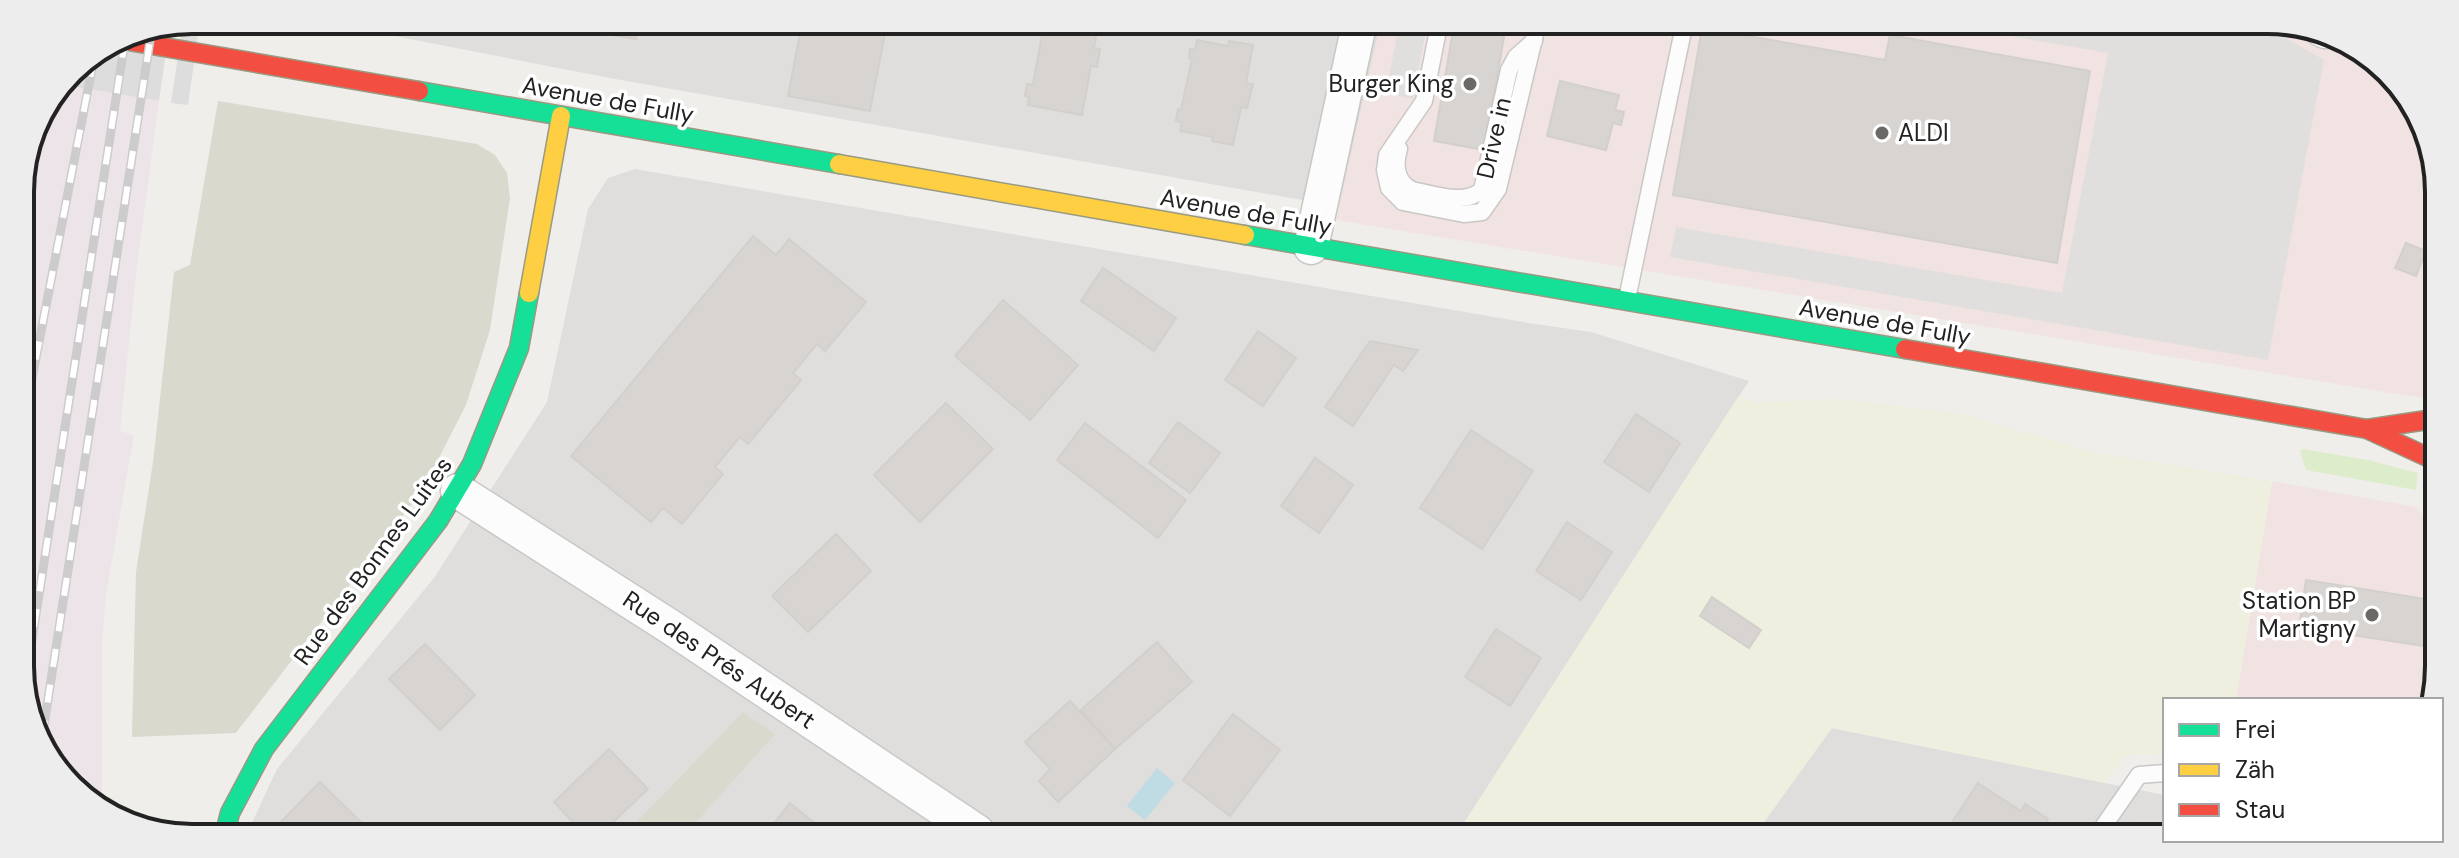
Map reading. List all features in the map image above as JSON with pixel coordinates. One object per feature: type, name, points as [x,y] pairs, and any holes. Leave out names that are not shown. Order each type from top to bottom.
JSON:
[{"type":"main road","name":"Avenue de Fully","points":[[140,43],[2367,429],[2425,456]]},
{"type":"main road","name":"Rue des Bonnes Luites","points":[[227,824],[264,749],[458,491],[487,432],[519,348],[561,116]]},
{"type":"main road","name":"Avenue de Fully","points":[[2367,429],[2425,420]]},
{"type":"street","points":[[1311,247],[1357,34]]},
{"type":"street","name":"Rue des Prés Aubert","points":[[458,491],[660,620],[965,824]]},
{"type":"lane","points":[[1437,34],[1424,101],[1387,155],[1385,170],[1389,188],[1403,202],[1464,214],[1482,212],[1498,189],[1536,34]]},
{"type":"lane","points":[[1627,300],[1682,34]]},
{"type":"lane","points":[[2105,824],[2139,775],[2163,773]]},
{"type":"shaded area","points":[[384,34],[1650,34],[1609,254],[615,79]]},
{"type":"shaded area","points":[[1378,34],[2288,35],[2337,50],[2371,73],[2398,104],[2413,132],[2424,171],[2425,192],[2425,399],[1336,220]]},
{"type":"shaded area","points":[[1397,34],[1425,34],[1413,99],[1386,93]]},
{"type":"shaded area","points":[[1998,34],[2280,35],[2324,60],[2268,360],[1670,257],[1676,227],[2062,293],[2108,53]]},
{"type":"shaded area","points":[[74,87],[159,101],[136,274],[120,431],[134,435],[106,594],[102,643],[102,796],[73,770],[61,754],[42,717],[35,687],[34,182],[41,145],[61,104]]},
{"type":"shaded area","points":[[64,101],[34,214],[34,182],[42,141]]},
{"type":"shaded area","points":[[218,101],[477,144],[495,155],[507,173],[510,198],[490,330],[466,405],[422,491],[236,733],[132,737],[136,572],[153,462],[174,272],[190,265]]},
{"type":"shaded area","points":[[635,169],[1591,332],[1749,381],[1463,824],[251,824],[277,769],[434,578],[547,402],[588,209],[608,178]]},
{"type":"shaded area","points":[[2272,481],[2416,507],[2425,518],[2425,666],[2422,698],[2236,698]]},
{"type":"shaded area","points":[[743,712],[775,734],[694,824],[635,824]]},
{"type":"shaded area","points":[[1831,728],[2163,795],[2163,824],[1763,824]]},
{"type":"shaded area","points":[[2143,808],[2163,823],[2163,824],[2133,824]]},
{"type":"green space","points":[[1738,397],[1755,402],[1841,399],[1962,414],[2096,453],[2272,481],[2236,698],[2163,698],[2163,755],[2134,754],[2122,759],[2105,783],[1832,728],[1763,824],[1463,824]]},
{"type":"green space","points":[[2300,451],[2368,460],[2418,473],[2416,490],[2306,470]]},
{"type":"water","points":[[1157,768],[1175,783],[1145,820],[1127,806]]},
{"type":"pier","points":[[198,34],[188,105],[171,103],[181,35]]},
{"type":"pier","points":[[168,36],[159,101],[74,87],[88,73],[122,50]]},
{"type":"building","points":[[606,34],[637,34],[636,39]]},
{"type":"building","points":[[800,34],[885,34],[870,111],[788,96]]},
{"type":"building","points":[[1042,34],[1096,34],[1094,48],[1100,49],[1097,67],[1091,66],[1082,115],[1028,105],[1029,97],[1025,96],[1027,84],[1033,85]]},
{"type":"building","name":"Burger King","points":[[1452,34],[1505,34],[1484,150],[1434,141]]},
{"type":"building","name":"ALDI","points":[[1701,34],[1736,34],[1885,60],[1890,35],[2090,71],[2057,263],[1673,195]]},
{"type":"building","points":[[1197,40],[1228,46],[1229,41],[1253,45],[1246,83],[1253,84],[1247,108],[1241,107],[1233,145],[1212,141],[1213,137],[1180,131],[1182,122],[1176,121],[1192,59],[1189,58],[1190,49],[1195,50]]},
{"type":"building","points":[[1560,81],[1619,95],[1615,110],[1624,112],[1621,125],[1613,123],[1606,150],[1547,136]]},
{"type":"building","points":[[753,236],[776,255],[789,239],[866,302],[825,351],[817,344],[793,373],[801,380],[748,444],[740,437],[715,467],[723,474],[682,524],[663,508],[651,522],[571,456]]},
{"type":"building","points":[[2406,243],[2425,251],[2416,276],[2395,268]]},
{"type":"building","points":[[1103,268],[1176,318],[1154,351],[1081,301]]},
{"type":"building","points":[[1003,300],[1078,365],[1030,420],[955,356]]},
{"type":"building","points":[[1258,331],[1296,358],[1263,406],[1225,380]]},
{"type":"building","points":[[1370,341],[1418,350],[1403,371],[1394,365],[1353,426],[1325,407]]},
{"type":"building","points":[[946,403],[993,449],[920,522],[874,475]]},
{"type":"building","points":[[1636,414],[1680,443],[1649,492],[1604,462]]},
{"type":"building","points":[[1178,422],[1220,453],[1190,493],[1149,463]]},
{"type":"building","points":[[1085,423],[1186,500],[1158,538],[1057,460]]},
{"type":"building","points":[[1471,430],[1533,471],[1482,549],[1420,508]]},
{"type":"building","points":[[1315,458],[1353,485],[1319,533],[1281,506]]},
{"type":"building","points":[[1567,522],[1612,552],[1581,600],[1536,571]]},
{"type":"building","points":[[836,534],[871,571],[808,632],[772,596]]},
{"type":"building","points":[[2306,580],[2425,599],[2425,646],[2299,627]]},
{"type":"building","points":[[1712,597],[1761,630],[1749,648],[1700,616]]},
{"type":"building","points":[[1496,629],[1541,658],[1510,706],[1465,677]]},
{"type":"building","points":[[1157,642],[1192,682],[1115,749],[1081,710]]},
{"type":"building","points":[[425,644],[475,695],[440,730],[389,679]]},
{"type":"building","points":[[1070,701],[1115,749],[1058,802],[1039,781],[1050,769],[1025,742]]},
{"type":"building","points":[[1233,714],[1280,750],[1230,816],[1183,780]]},
{"type":"building","points":[[609,749],[648,789],[611,824],[574,824],[554,802]]},
{"type":"building","points":[[320,782],[362,823],[361,824],[279,824]]},
{"type":"building","points":[[1978,783],[2021,811],[2025,804],[2048,819],[2044,824],[1951,824]]},
{"type":"building","points":[[790,803],[816,824],[773,824]]},
{"type":"railway","points":[[44,723],[150,39]]},
{"type":"railway","points":[[34,627],[124,49]]},
{"type":"railway","points":[[34,368],[92,70]]},
{"type":"traffic: fast","points":[[419,91],[839,164]]},
{"type":"traffic: fast","points":[[1245,235],[1905,349]]},
{"type":"traffic: fast","points":[[227,824],[264,749],[438,521],[472,464],[519,348],[529,293]]},
{"type":"traffic: slow","points":[[529,293],[561,116]]},
{"type":"traffic: slow","points":[[839,164],[1245,235]]},
{"type":"traffic: jam","points":[[140,43],[419,91]]},
{"type":"traffic: jam","points":[[1905,349],[2367,429],[2425,456]]},
{"type":"traffic: jam","points":[[2367,429],[2425,420]]},
{"type":"place","name":"Burger King","points":[[1470,84]]},
{"type":"place","name":"ALDI","points":[[1882,133]]},
{"type":"place","name":"Station BP Martigny","points":[[2372,615]]}]
